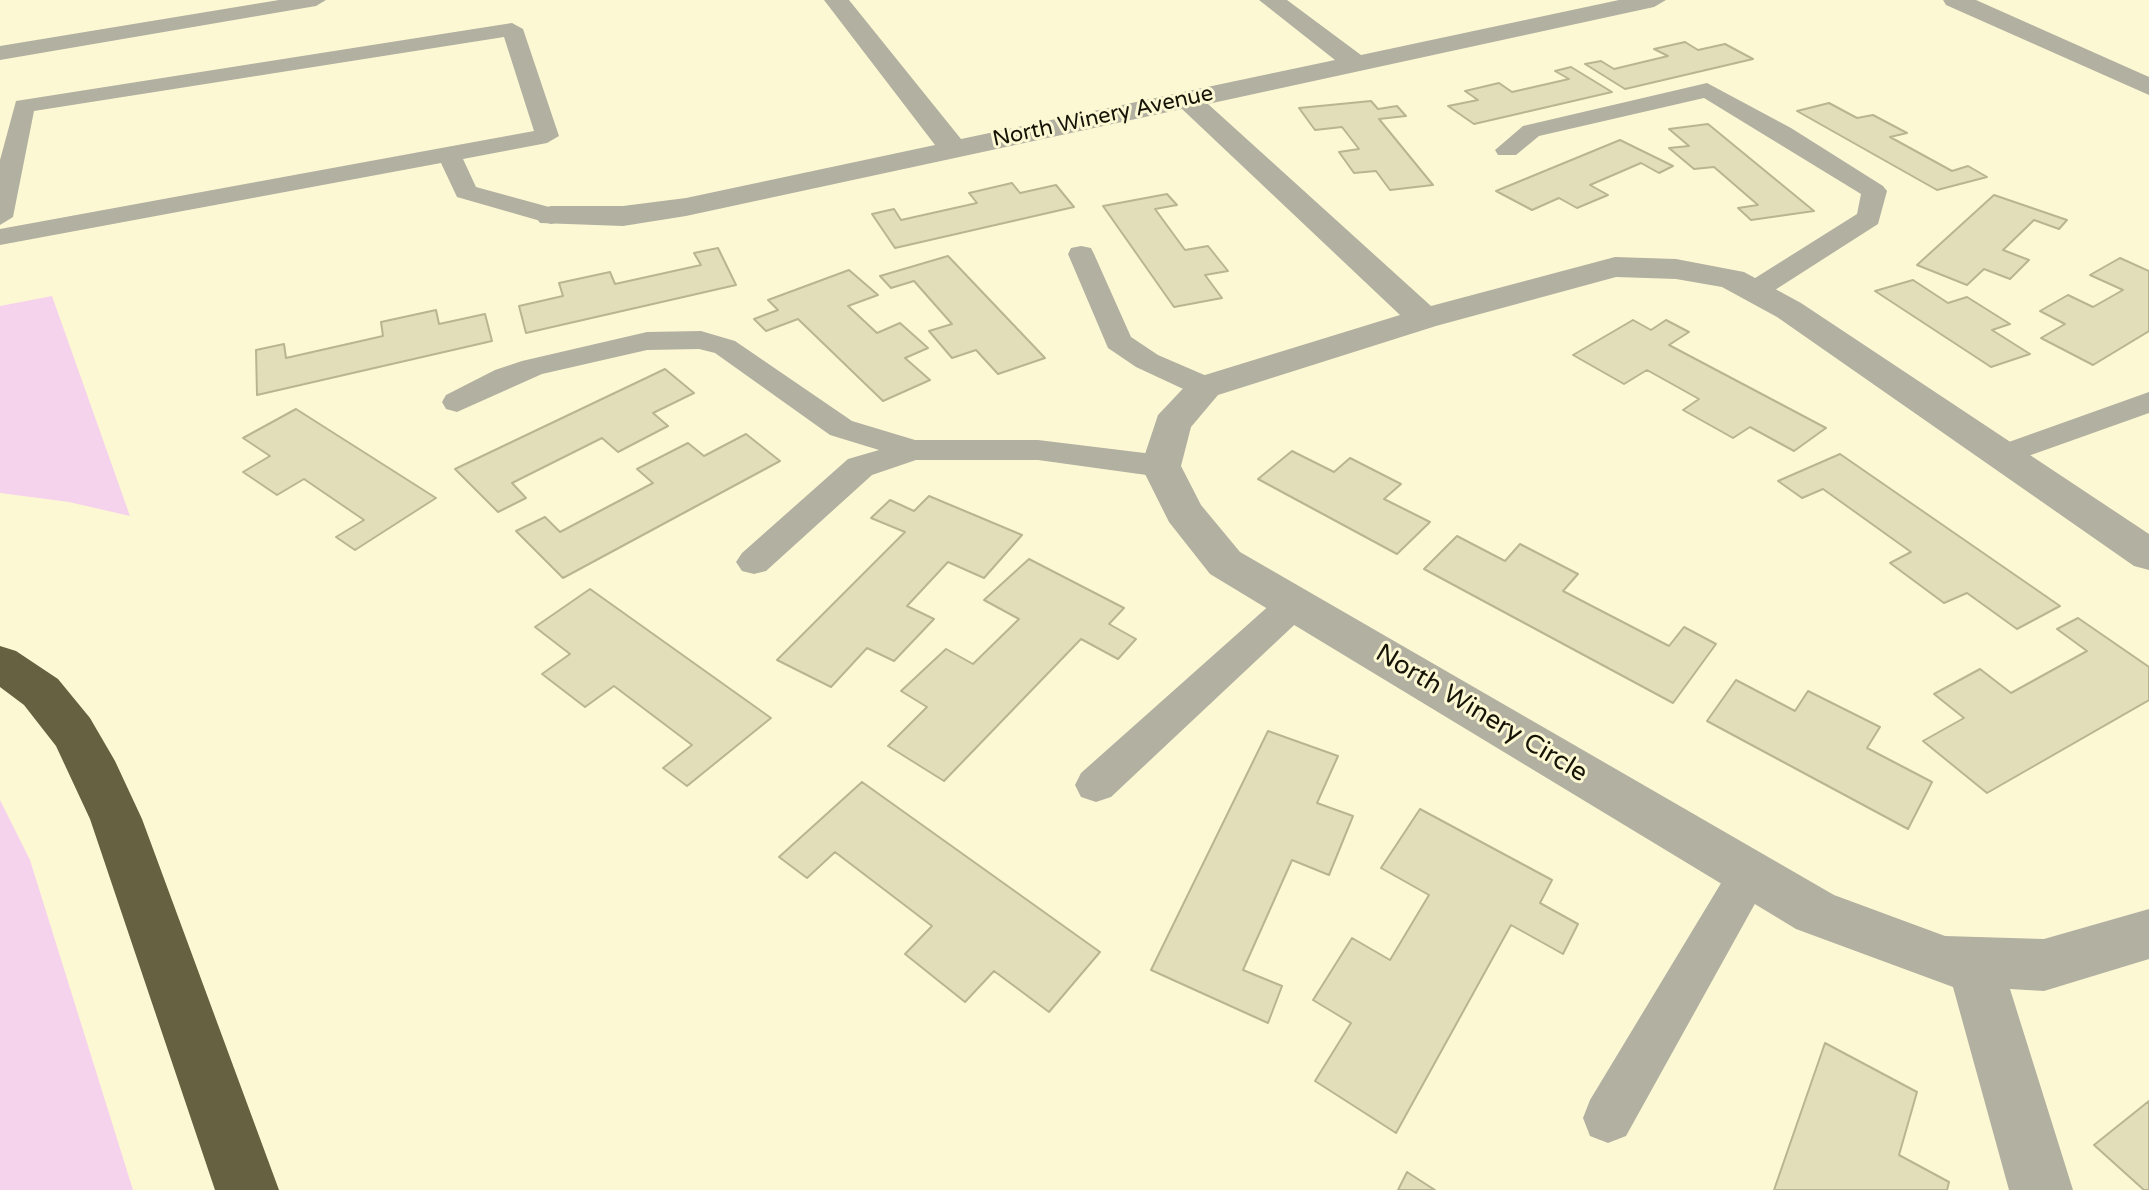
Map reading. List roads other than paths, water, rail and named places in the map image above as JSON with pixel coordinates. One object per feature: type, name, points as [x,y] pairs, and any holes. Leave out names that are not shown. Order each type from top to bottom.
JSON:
[{"type":"highway","points":[[0,663],[41,692],[73,732],[90,761],[116,819],[247,1190]]},
{"type":"street","points":[[836,0],[953,149]]},
{"type":"street","points":[[1271,0],[1357,64]]},
{"type":"street","name":"North Winery Avenue","points":[[551,216],[606,217],[664,211],[1654,0]]},
{"type":"street","points":[[1955,0],[2149,87]]},
{"type":"street","points":[[1187,99],[1424,319]]},
{"type":"street","points":[[1161,466],[1172,424],[1205,387],[1424,319],[1615,267],[1676,269],[1732,279],[1789,310],[2149,555]]},
{"type":"street","name":"North Winery Circle","points":[[1161,466],[1184,512],[1225,563],[1815,912],[1945,961],[2044,965],[2138,951]]},
{"type":"street","points":[[1974,963],[2041,1190]]},
{"type":"lane","points":[[0,53],[316,0]]},
{"type":"lane","points":[[0,110],[512,29],[547,136],[0,237]]},
{"type":"lane","points":[[1507,150],[1531,131],[1707,90],[1874,191],[1869,218],[1754,291]]},
{"type":"lane","points":[[0,217],[24,106]]},
{"type":"lane","points":[[449,154],[466,192],[551,216]]},
{"type":"lane","points":[[1081,254],[1118,342],[1147,361],[1205,387]]},
{"type":"lane","points":[[457,402],[506,376],[533,367],[647,341],[701,340],[725,347],[841,428],[914,450],[1038,450],[1161,466]]},
{"type":"lane","points":[[2003,455],[2149,402]]},
{"type":"lane","points":[[754,562],[860,467],[914,450]]},
{"type":"lane","points":[[1096,785],[1294,604]]},
{"type":"lane","points":[[1608,1118],[1750,873]]}]
